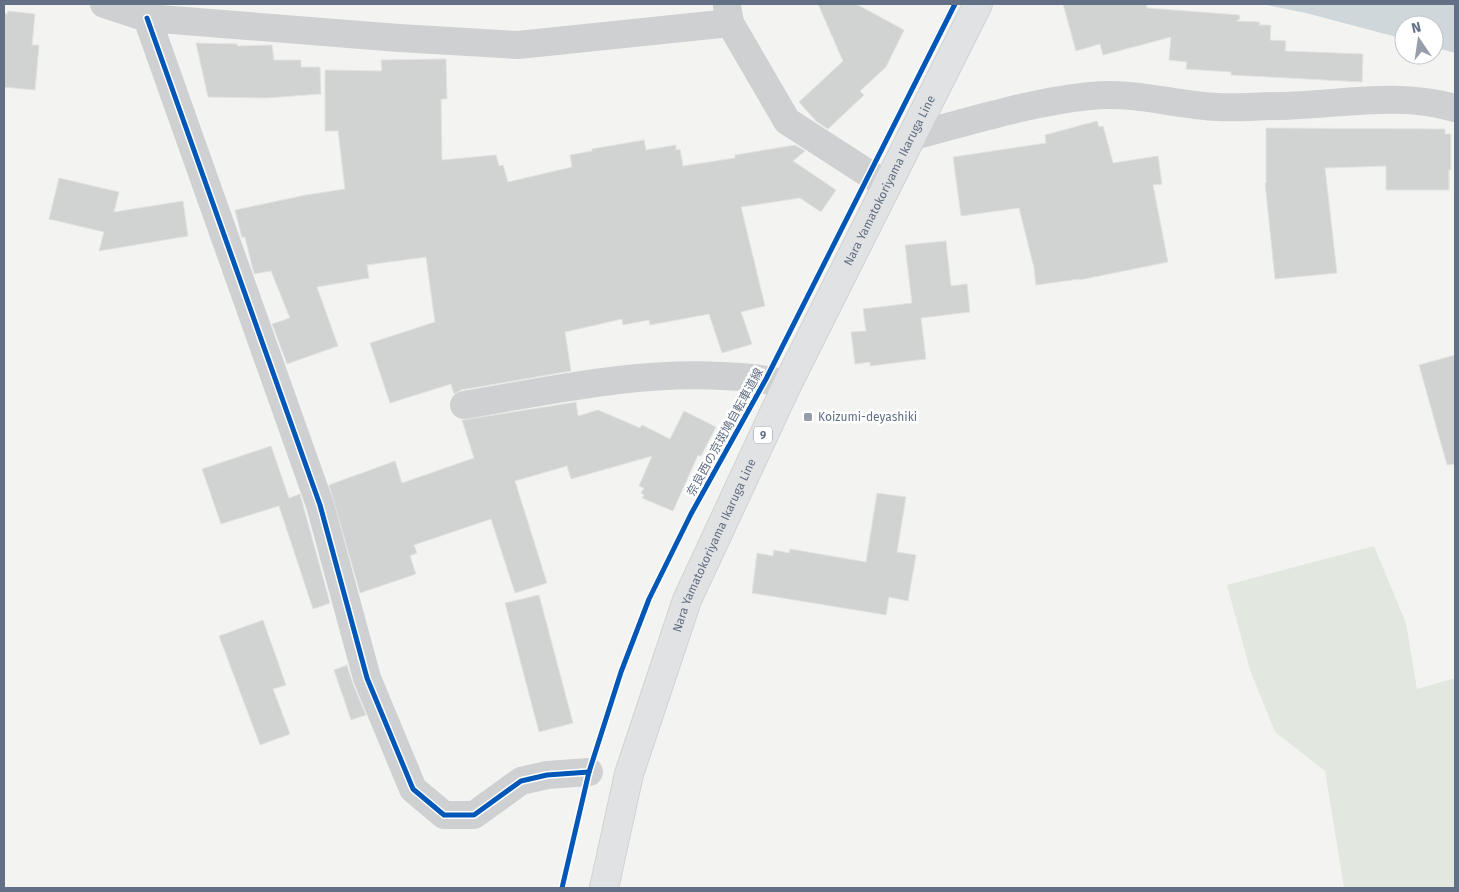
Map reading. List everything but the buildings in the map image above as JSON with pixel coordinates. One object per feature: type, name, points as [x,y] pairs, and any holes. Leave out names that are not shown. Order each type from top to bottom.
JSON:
[{"type":"main road","name":"Nara Yamatokoriyama Ikaruga Line","points":[[604,888],[629,774],[687,600],[786,385],[978,4]]},
{"type":"street","points":[[104,4],[147,18],[196,12],[399,38],[518,45],[728,13],[787,121],[886,185]]},
{"type":"street","points":[[147,18],[320,505],[367,678],[413,789],[444,815],[474,815],[522,781],[548,775],[589,772]]},
{"type":"street","points":[[910,137],[1047,102],[1091,95],[1126,95],[1218,107],[1282,106],[1387,99],[1422,101],[1455,108]]},
{"type":"street","points":[[464,405],[607,381],[691,374],[766,379],[786,385]]},
{"type":"shaded area","points":[[1262,4],[1455,4],[1455,53],[1444,50],[1444,15],[1394,15],[1394,36],[1306,13]]},
{"type":"shaded area","points":[[1374,546],[1406,623],[1417,689],[1455,678],[1455,888],[1344,888],[1325,771],[1275,732],[1250,670],[1227,585]]},
{"type":"cycle path","name":"奈良西の京斑鳩自転車道線","points":[[562,888],[589,772],[621,672],[649,599],[691,514],[766,379],[955,4]]},
{"type":"cycle path","points":[[147,18],[320,505],[367,678],[413,789],[444,815],[474,815],[521,781],[547,775],[589,772]]},
{"type":"place","name":"Koizumi-deyashiki","points":[[808,417]]}]
